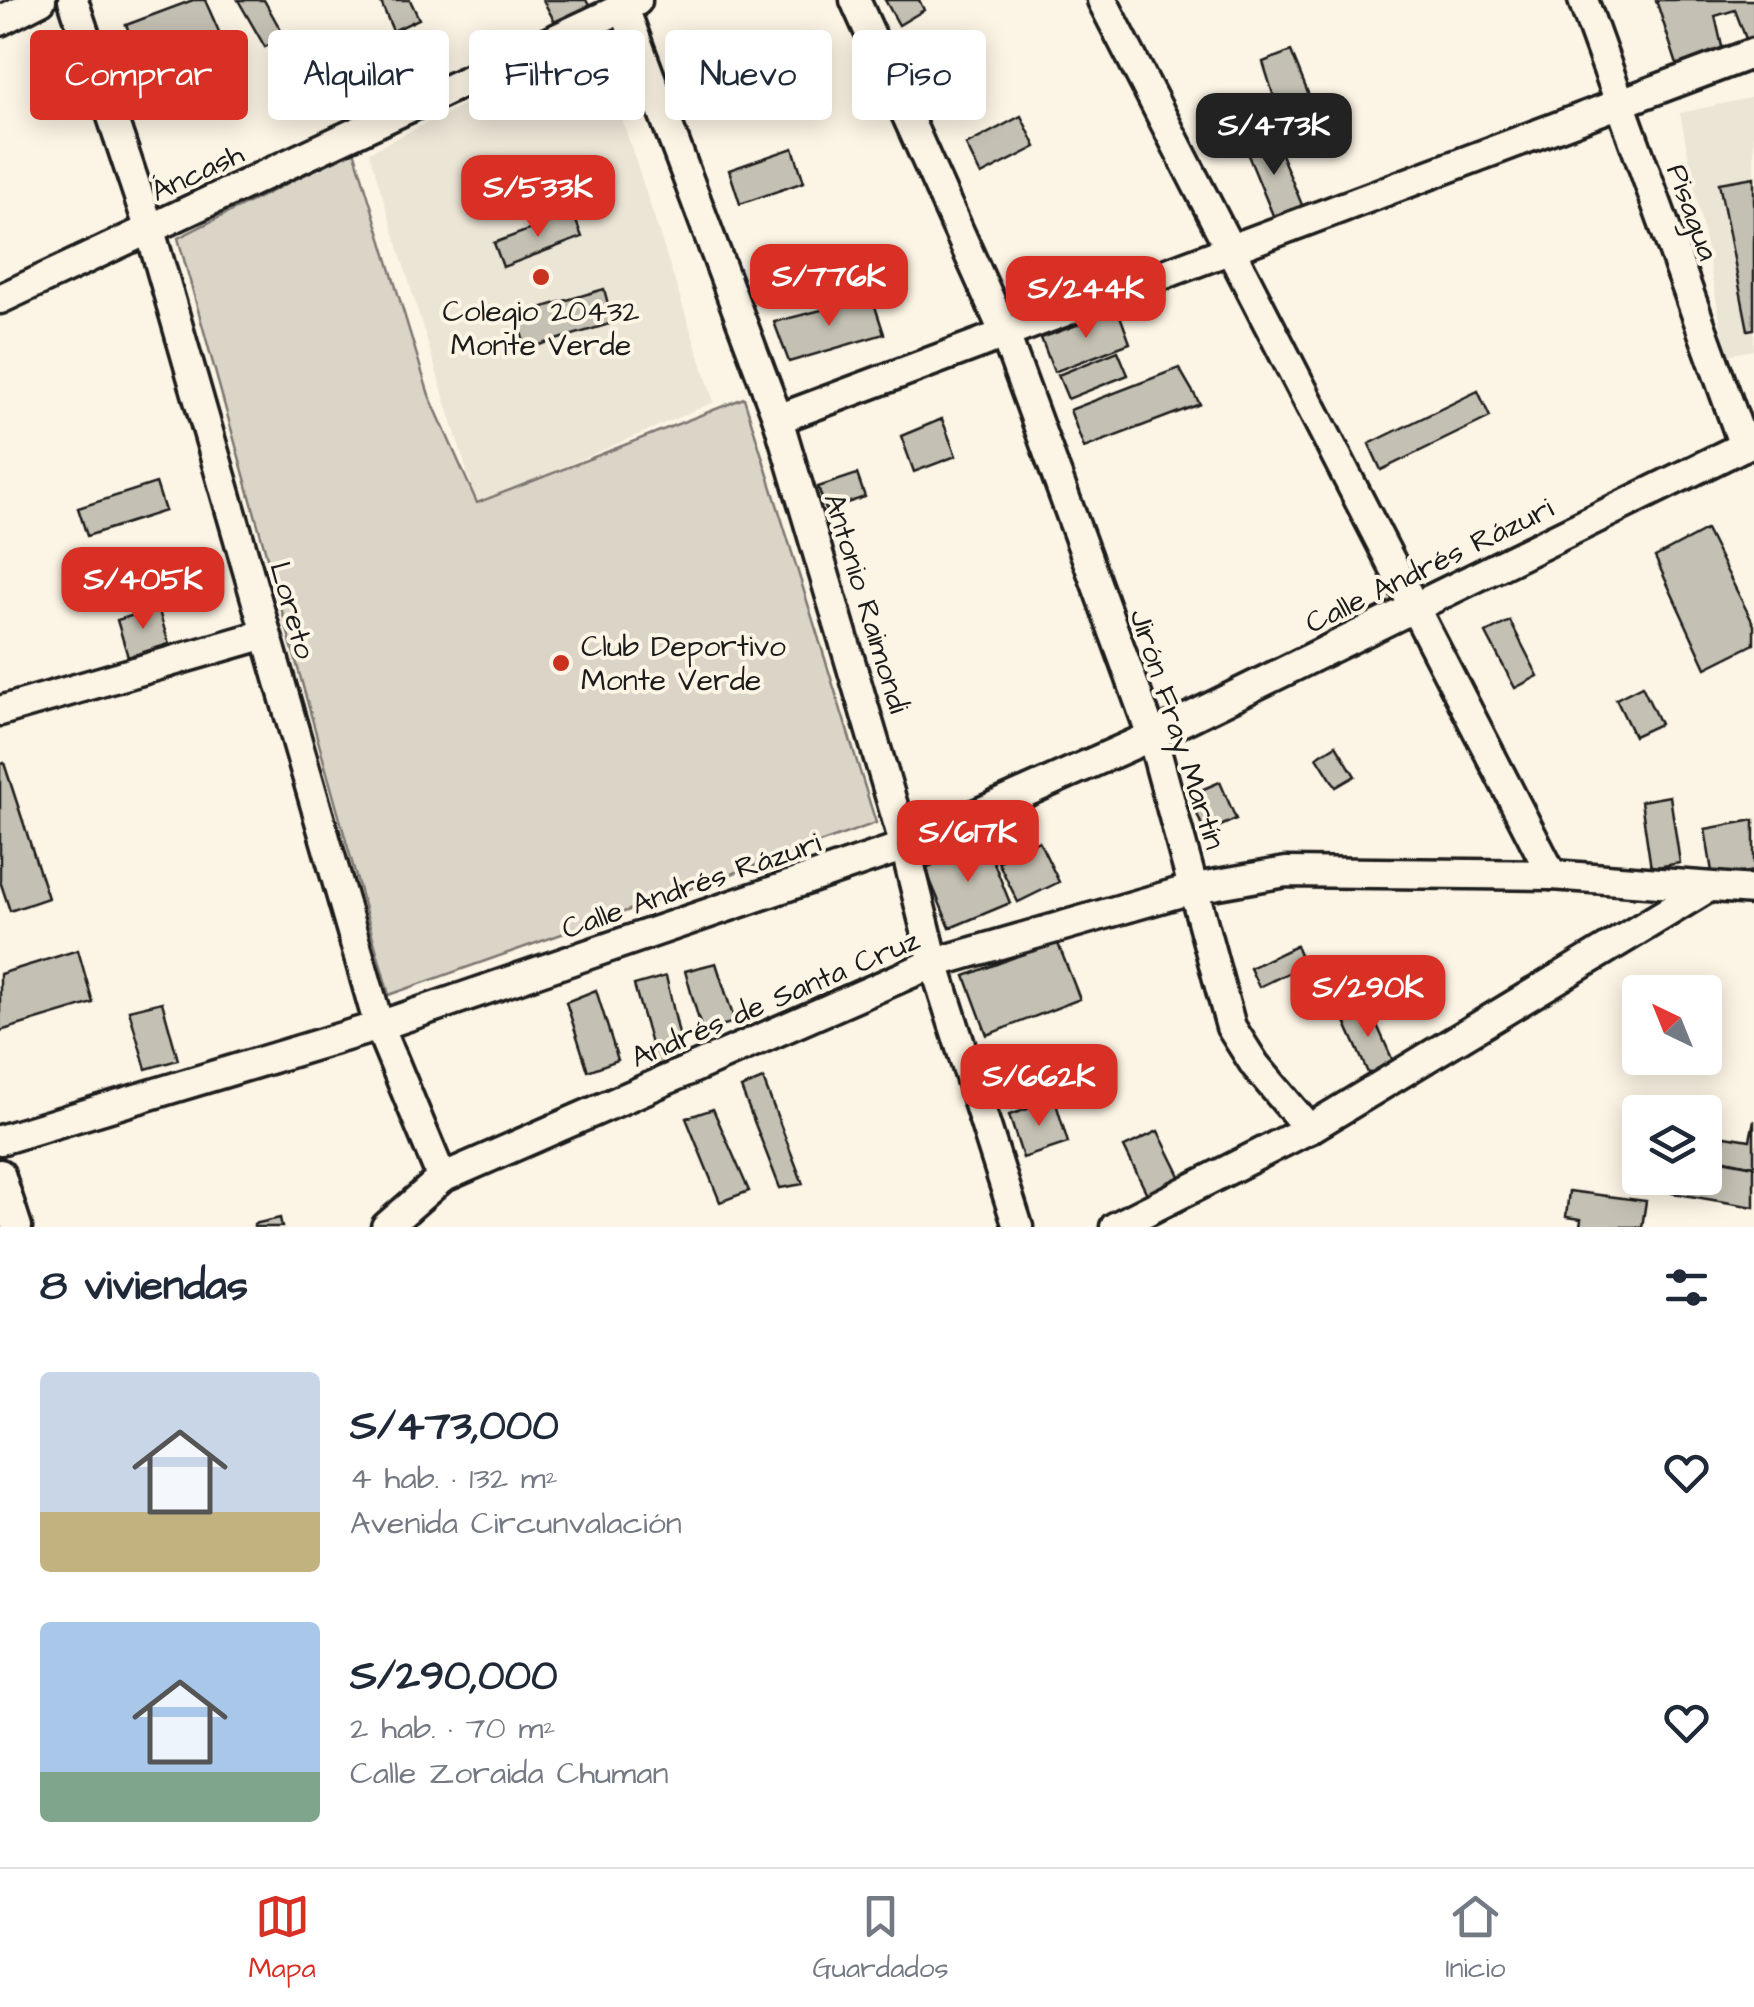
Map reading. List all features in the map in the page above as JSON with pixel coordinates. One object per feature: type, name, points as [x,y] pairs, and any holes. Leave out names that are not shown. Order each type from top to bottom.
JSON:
[{"type":"street","points":[[0,20],[41,0]]},
{"type":"street","name":"Loreto","points":[[73,0],[150,230],[379,1026],[442,1178]]},
{"type":"street","name":"Jirón Fray Martín","points":[[855,0],[1005,334],[1152,736],[1231,1027],[1256,1065],[1309,1129]]},
{"type":"street","points":[[1102,0],[1418,607],[1552,875]]},
{"type":"street","name":"Pisagua","points":[[1583,0],[1749,443]]},
{"type":"street","name":"Áncash","points":[[0,299],[631,4]]},
{"type":"street","name":"Antonio Raimondi","points":[[631,4],[778,418],[905,846],[934,963],[1018,1227]]},
{"type":"street","points":[[778,418],[1618,101],[1754,54]]},
{"type":"street","name":"Calle Andrés Rázuri","points":[[0,1140],[379,1026],[905,846],[1152,736],[1749,443]]},
{"type":"street","points":[[0,711],[266,634]]},
{"type":"street","name":"Andrés de Santa Cruz","points":[[386,1227],[413,1214],[442,1178],[934,963],[1194,888],[1286,872],[1552,875],[1754,890]]},
{"type":"street","points":[[1115,1227],[1309,1129],[1708,887]]},
{"type":"street","points":[[0,1174],[17,1227]]},
{"type":"shaded area","points":[[1754,97],[1754,350],[1727,355],[1680,113]]},
{"type":"shaded area","name":"Colegio 20432 Monte Verde","points":[[465,104],[469,120],[622,120],[714,402],[477,504],[369,152],[433,120],[449,120],[449,112]]},
{"type":"shaded area","name":"Club Deportivo Monte Verde","points":[[354,150],[429,395],[477,503],[744,398],[876,823],[389,995],[178,238]]},
{"type":"building","points":[[193,0],[205,0],[218,30],[128,30],[126,25]]},
{"type":"building","points":[[238,0],[264,0],[281,30],[268,30],[265,47]]},
{"type":"building","points":[[380,0],[410,0],[419,19],[393,30]]},
{"type":"building","points":[[543,0],[586,0],[591,9],[557,26]]},
{"type":"building","points":[[885,0],[919,0],[924,10],[899,25]]},
{"type":"building","points":[[1656,0],[1754,0],[1754,43],[1748,44],[1735,10],[1715,16],[1723,51],[1677,65]]},
{"type":"building","points":[[1291,51],[1316,113],[1282,123],[1263,62]]},
{"type":"building","points":[[1021,116],[1036,147],[981,175],[966,145]]},
{"type":"building","points":[[1271,130],[1305,212],[1277,225],[1243,143]]},
{"type":"building","points":[[793,148],[804,182],[740,204],[729,170]]},
{"type":"building","points":[[1754,177],[1754,329],[1748,330],[1719,183]]},
{"type":"building","points":[[573,213],[582,237],[503,267],[494,243]]},
{"type":"building","points":[[604,289],[613,323],[526,349],[516,315]]},
{"type":"building","points":[[872,297],[884,334],[789,362],[774,322]]},
{"type":"building","points":[[1118,310],[1130,343],[1054,372],[1041,338]]},
{"type":"building","points":[[1118,351],[1128,375],[1068,399],[1058,375]]},
{"type":"building","points":[[1179,368],[1200,404],[1084,448],[1070,410]]},
{"type":"building","points":[[1478,391],[1490,417],[1381,470],[1369,444]]},
{"type":"building","points":[[942,419],[956,456],[914,472],[901,436]]},
{"type":"building","points":[[857,474],[865,497],[826,510],[818,487]]},
{"type":"building","points":[[156,483],[165,511],[87,536],[78,508]]},
{"type":"building","points":[[1706,530],[1754,625],[1754,644],[1706,668],[1655,557]]},
{"type":"building","points":[[158,608],[169,644],[128,657],[117,620]]},
{"type":"building","points":[[1510,621],[1538,676],[1515,688],[1486,633]]},
{"type":"building","points":[[1642,686],[1660,724],[1634,736],[1616,699]]},
{"type":"building","points":[[1336,745],[1355,776],[1336,787],[1317,757]]},
{"type":"building","points":[[4,763],[48,898],[10,911],[0,881],[0,764]]},
{"type":"building","points":[[1220,782],[1236,819],[1205,833],[1189,795]]},
{"type":"building","points":[[1670,796],[1680,863],[1651,868],[1641,801]]},
{"type":"building","points":[[1754,820],[1754,871],[1713,878],[1705,829]]},
{"type":"building","points":[[1039,841],[1059,882],[1018,902],[998,862]]},
{"type":"building","points":[[986,843],[1010,903],[950,928],[925,868]]},
{"type":"building","points":[[1057,941],[1080,999],[987,1035],[965,976]]},
{"type":"building","points":[[1296,946],[1305,965],[1259,987],[1250,968]]},
{"type":"building","points":[[78,950],[93,1003],[0,1031],[0,974]]},
{"type":"building","points":[[716,963],[735,1022],[702,1031],[685,971]]},
{"type":"building","points":[[666,976],[684,1057],[657,1065],[634,985]]},
{"type":"building","points":[[596,990],[618,1060],[588,1071],[566,1002]]},
{"type":"building","points":[[1365,998],[1397,1070],[1372,1082],[1340,1010]]},
{"type":"building","points":[[162,1002],[178,1060],[146,1069],[129,1010]]},
{"type":"building","points":[[763,1079],[803,1184],[780,1188],[741,1088]]},
{"type":"building","points":[[1055,1100],[1068,1143],[1023,1158],[1009,1115]]},
{"type":"building","points":[[713,1109],[749,1191],[720,1202],[686,1118]]},
{"type":"building","points":[[1754,1120],[1754,1166],[1722,1159],[1725,1136],[1750,1140]]},
{"type":"building","points":[[1158,1131],[1184,1184],[1150,1200],[1124,1147]]},
{"type":"building","points":[[1722,1160],[1754,1166],[1754,1207],[1684,1195],[1722,1195]]},
{"type":"building","points":[[1569,1191],[1646,1201],[1642,1227],[1580,1227],[1581,1219],[1566,1217]]},
{"type":"building","points":[[280,1218],[282,1227],[254,1227],[254,1224]]},
{"type":"place","name":"Colegio 20432 Monte Verde","points":[[541,277]]},
{"type":"place","name":"Club Deportivo Monte Verde","points":[[561,663]]}]
